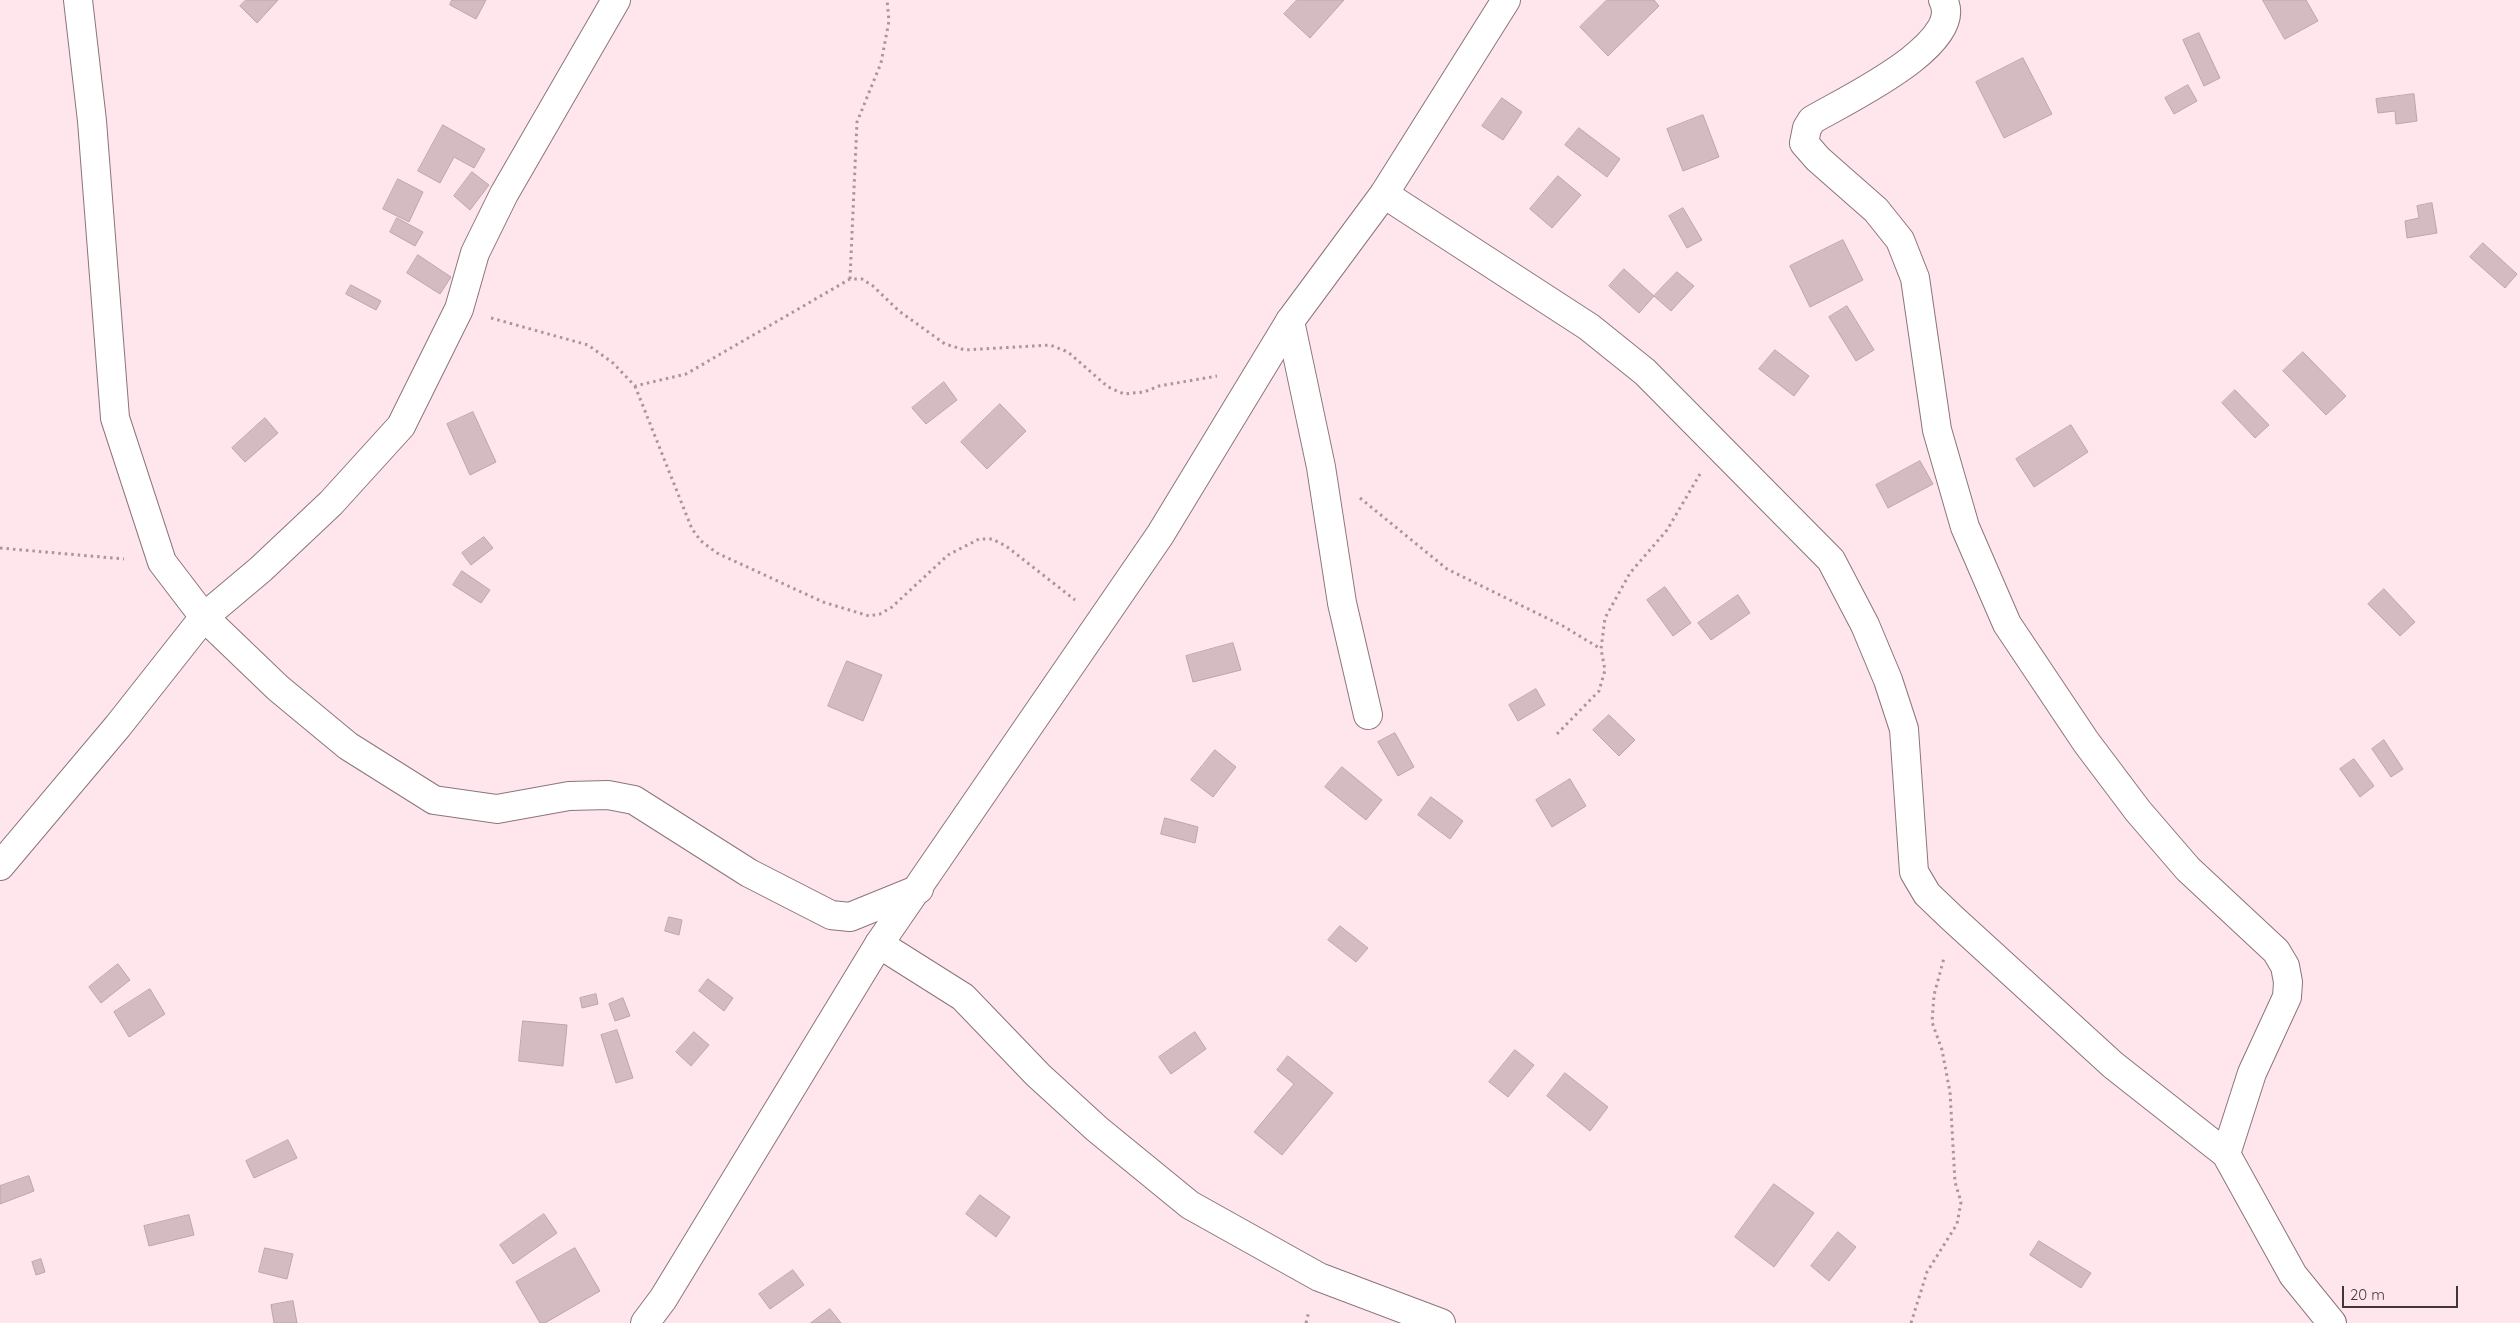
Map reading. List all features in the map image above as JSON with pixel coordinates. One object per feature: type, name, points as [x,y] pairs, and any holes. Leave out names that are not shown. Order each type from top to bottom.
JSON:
[{"type":"street","points":[[78,0],[92,121],[115,418],[162,562],[204,617],[278,688],[348,746],[434,800],[497,809],[569,796],[608,795],[634,800],[749,872],[831,915],[850,917],[919,889]]},
{"type":"street","points":[[0,866],[118,726],[204,617],[262,569],[331,503],[401,426],[459,309],[475,253],[504,194],[616,0]]},
{"type":"street","points":[[645,1323],[663,1299],[879,944],[919,889],[1160,535],[1290,321],[1384,194],[1506,0]]},
{"type":"street","points":[[1943,0],[1947,6],[1943,28],[1920,54],[1896,72],[1812,120],[1807,128],[1804,143],[1818,159],[1876,210],[1900,240],[1915,278],[1937,430],[1965,527],[2007,624],[2086,742],[2138,811],[2188,869],[2276,951],[2285,966],[2288,982],[2287,997],[2252,1073],[2226,1154]]},
{"type":"street","points":[[1384,194],[1589,327],[1645,372],[1697,427],[1831,560],[1842,577],[1888,680],[1904,729],[1914,872],[1927,894],[2113,1065],[2226,1154],[2293,1275],[2332,1323]]},
{"type":"street","points":[[1290,321],[1321,467],[1342,603],[1368,715]]},
{"type":"street","points":[[879,944],[963,997],[1038,1075],[1090,1124],[1190,1205],[1319,1277],[1441,1323]]},
{"type":"path","points":[[850,279],[857,122],[881,63],[889,21],[887,0]]},
{"type":"path","points":[[635,386],[686,374],[850,279],[862,279],[873,286],[899,311],[945,344],[965,350],[1050,344],[1068,352],[1108,387],[1124,394],[1144,392],[1159,386],[1263,368]]},
{"type":"path","points":[[459,309],[588,345],[613,363],[635,386],[692,529],[700,541],[717,553],[823,602],[869,616],[880,614],[892,608],[948,556],[979,539],[992,539],[1006,546],[1102,621]]},
{"type":"path","points":[[1557,734],[1599,691],[1605,670],[1601,648],[1605,618],[1630,573],[1667,530],[1703,469],[1707,456],[1697,427]]},
{"type":"path","points":[[1321,467],[1447,570],[1563,626],[1601,648]]},
{"type":"path","points":[[0,548],[162,562]]},
{"type":"path","points":[[1911,1323],[1928,1272],[1957,1224],[1961,1202],[1955,1182],[1950,1092],[1942,1050],[1932,1022],[1934,995],[1942,969],[1951,917]]},
{"type":"building","points":[[246,0],[278,0],[257,23],[240,6]]},
{"type":"building","points":[[452,0],[486,0],[476,19],[450,5]]},
{"type":"building","points":[[1297,0],[1344,0],[1310,38],[1284,14]]},
{"type":"building","points":[[1607,0],[1654,0],[1659,6],[1608,56],[1580,27]]},
{"type":"building","points":[[2263,0],[2306,0],[2318,21],[2285,39]]},
{"type":"building","points":[[2199,33],[2220,78],[2204,86],[2183,40]]},
{"type":"building","points":[[2023,58],[2052,114],[2004,138],[1976,82]]},
{"type":"building","points":[[2188,85],[2197,101],[2174,114],[2165,98]]},
{"type":"building","points":[[2414,94],[2417,121],[2396,124],[2395,111],[2378,113],[2376,99]]},
{"type":"building","points":[[1502,98],[1522,112],[1503,140],[1482,126]]},
{"type":"building","points":[[1703,115],[1719,157],[1683,171],[1667,129]]},
{"type":"building","points":[[443,125],[485,149],[474,168],[454,157],[440,183],[418,171]]},
{"type":"building","points":[[1579,128],[1620,159],[1607,177],[1565,145]]},
{"type":"building","points":[[472,172],[489,185],[470,210],[454,196]]},
{"type":"building","points":[[1558,176],[1581,195],[1552,228],[1530,209]]},
{"type":"building","points":[[398,179],[423,192],[409,222],[383,209]]},
{"type":"building","points":[[2432,203],[2437,233],[2407,238],[2405,221],[2419,218],[2417,206]]},
{"type":"building","points":[[1683,208],[1702,240],[1687,248],[1669,216]]},
{"type":"building","points":[[397,218],[423,232],[415,246],[390,232]]},
{"type":"building","points":[[1843,240],[1863,280],[1810,307],[1790,266]]},
{"type":"building","points":[[2483,243],[2517,274],[2505,288],[2470,257]]},
{"type":"building","points":[[418,255],[451,277],[440,294],[407,273]]},
{"type":"building","points":[[1624,269],[1654,296],[1639,313],[1609,286]]},
{"type":"building","points":[[1677,272],[1694,286],[1671,311],[1654,296]]},
{"type":"building","points":[[351,285],[381,301],[376,310],[346,294]]},
{"type":"building","points":[[1847,306],[1874,350],[1856,361],[1829,317]]},
{"type":"building","points":[[1775,350],[1809,376],[1794,396],[1759,369]]},
{"type":"building","points":[[2303,352],[2346,396],[2326,415],[2283,371]]},
{"type":"building","points":[[944,382],[957,400],[926,424],[912,408]]},
{"type":"building","points":[[2235,390],[2269,425],[2255,438],[2222,403]]},
{"type":"building","points":[[1000,404],[1026,431],[987,469],[961,442]]},
{"type":"building","points":[[473,412],[496,462],[470,475],[447,424]]},
{"type":"building","points":[[265,418],[278,433],[245,462],[232,448]]},
{"type":"building","points":[[2071,425],[2088,452],[2034,487],[2016,459]]},
{"type":"building","points":[[1920,461],[1933,484],[1888,508],[1876,485]]},
{"type":"building","points":[[484,537],[493,548],[471,565],[462,553]]},
{"type":"building","points":[[462,571],[490,590],[481,603],[453,585]]},
{"type":"building","points":[[1665,587],[1691,623],[1673,636],[1647,600]]},
{"type":"building","points":[[2384,589],[2415,622],[2400,636],[2368,604]]},
{"type":"building","points":[[1738,595],[1750,613],[1711,640],[1698,623]]},
{"type":"building","points":[[1233,643],[1241,670],[1193,682],[1186,656]]},
{"type":"building","points":[[847,661],[882,675],[863,721],[828,706]]},
{"type":"building","points":[[1536,689],[1545,705],[1518,721],[1509,705]]},
{"type":"building","points":[[1609,715],[1635,740],[1619,756],[1593,730]]},
{"type":"building","points":[[1395,733],[1414,767],[1398,776],[1378,742]]},
{"type":"building","points":[[2384,740],[2403,769],[2391,777],[2372,749]]},
{"type":"building","points":[[1215,750],[1236,767],[1213,797],[1191,780]]},
{"type":"building","points":[[2354,759],[2374,786],[2360,797],[2340,769]]},
{"type":"building","points":[[1342,767],[1382,800],[1366,820],[1325,787]]},
{"type":"building","points":[[1570,779],[1586,806],[1552,827],[1536,800]]},
{"type":"building","points":[[1431,797],[1463,821],[1450,839],[1418,815]]},
{"type":"building","points":[[1165,818],[1198,827],[1195,843],[1161,834]]},
{"type":"building","points":[[669,917],[682,920],[679,935],[665,931]]},
{"type":"building","points":[[1340,926],[1368,948],[1356,962],[1328,940]]},
{"type":"building","points":[[118,964],[130,980],[101,1003],[89,987]]},
{"type":"building","points":[[708,979],[733,998],[724,1011],[699,991]]},
{"type":"building","points":[[150,989],[165,1014],[129,1037],[114,1012]]},
{"type":"building","points":[[596,994],[598,1004],[582,1008],[580,998]]},
{"type":"building","points":[[623,998],[630,1016],[615,1021],[609,1004]]},
{"type":"building","points":[[523,1021],[567,1025],[563,1066],[519,1061]]},
{"type":"building","points":[[617,1030],[633,1078],[616,1083],[601,1035]]},
{"type":"building","points":[[694,1032],[709,1045],[691,1066],[676,1052]]},
{"type":"building","points":[[1195,1032],[1206,1049],[1171,1074],[1159,1057]]},
{"type":"building","points":[[1515,1050],[1534,1065],[1508,1097],[1489,1082]]},
{"type":"building","points":[[1288,1056],[1333,1093],[1282,1155],[1254,1132],[1294,1084],[1277,1070]]},
{"type":"building","points":[[1565,1073],[1608,1107],[1590,1131],[1547,1096]]},
{"type":"building","points":[[288,1140],[297,1158],[254,1178],[246,1161]]},
{"type":"building","points":[[29,1176],[34,1191],[0,1204],[0,1186]]},
{"type":"building","points":[[1774,1184],[1814,1213],[1774,1267],[1735,1237]]},
{"type":"building","points":[[980,1195],[1010,1217],[996,1237],[966,1214]]},
{"type":"building","points":[[544,1214],[557,1233],[513,1264],[500,1245]]},
{"type":"building","points":[[189,1215],[194,1235],[149,1246],[144,1226]]},
{"type":"building","points":[[1838,1232],[1856,1247],[1829,1281],[1811,1266]]},
{"type":"building","points":[[2039,1241],[2091,1273],[2081,1288],[2030,1255]]},
{"type":"building","points":[[265,1248],[293,1254],[287,1279],[259,1272]]},
{"type":"building","points":[[575,1248],[600,1291],[545,1323],[540,1323],[516,1282]]},
{"type":"building","points":[[41,1259],[45,1272],[36,1275],[32,1262]]},
{"type":"building","points":[[793,1270],[804,1285],[770,1309],[759,1294]]},
{"type":"building","points":[[293,1301],[297,1323],[274,1323],[271,1305]]},
{"type":"building","points":[[830,1309],[841,1323],[811,1323]]}]
